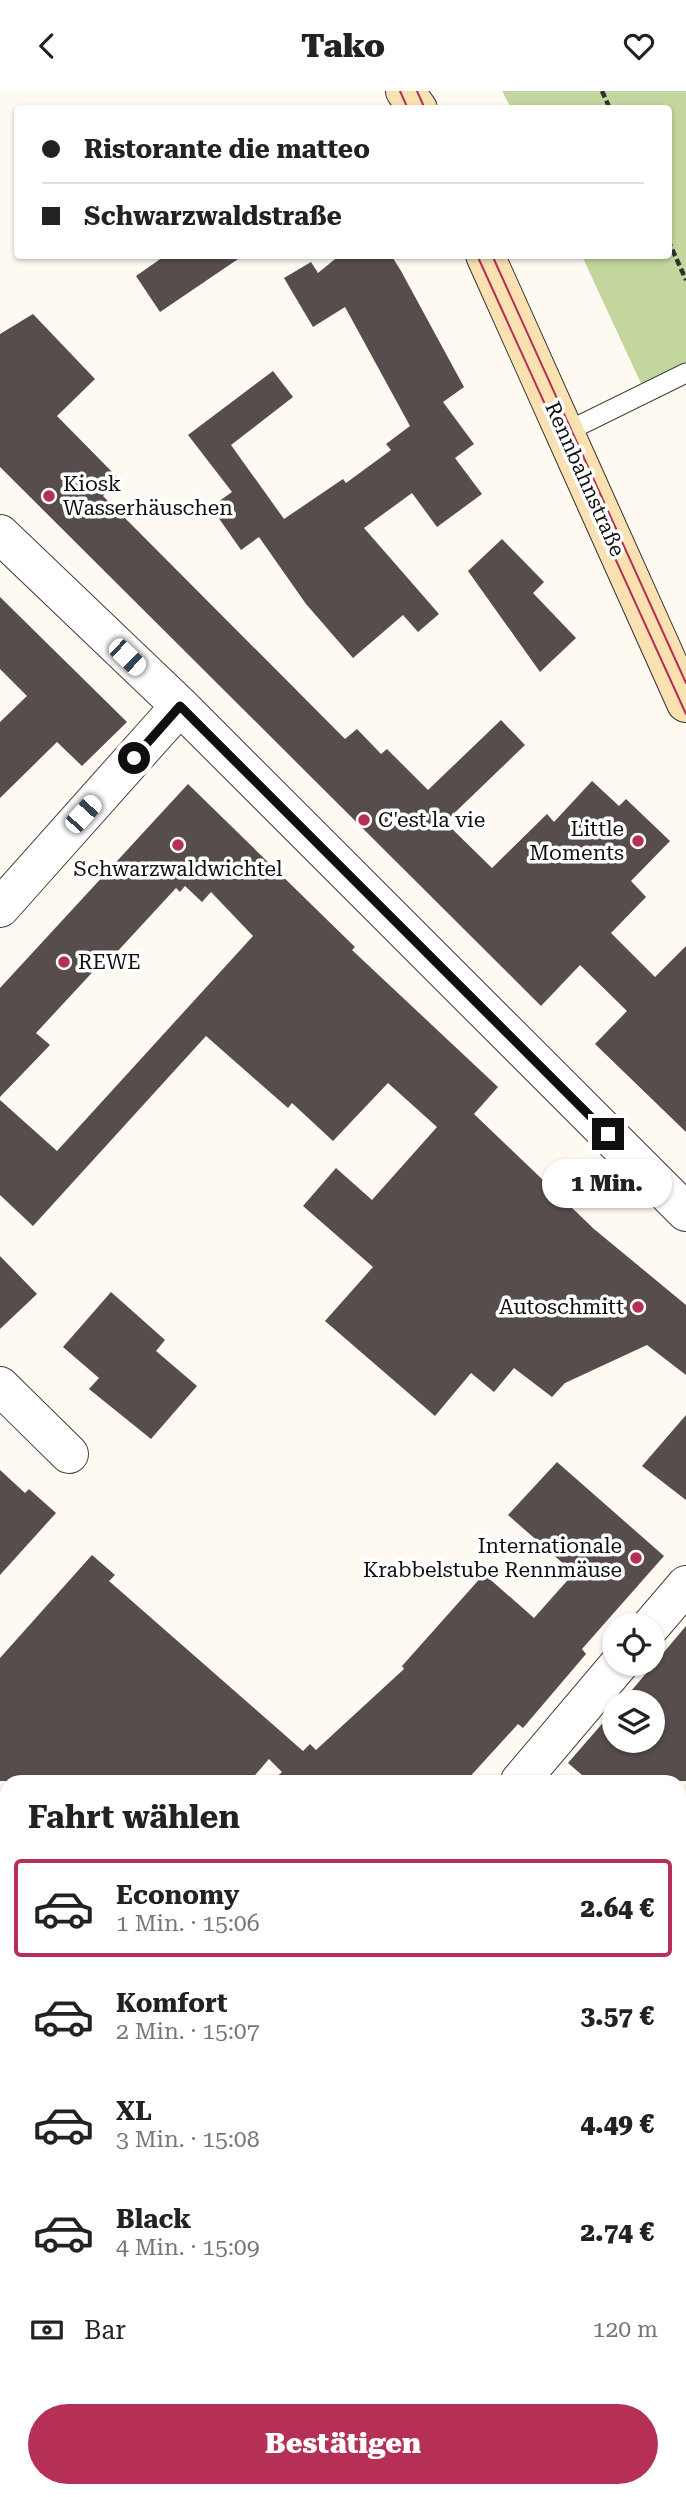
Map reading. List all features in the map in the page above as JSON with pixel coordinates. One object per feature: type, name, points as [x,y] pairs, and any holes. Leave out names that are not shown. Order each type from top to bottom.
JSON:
[{"type":"main road","points":[[405,91],[416,105]]},
{"type":"main road","name":"Rennbahnstraße","points":[[487,259],[686,703]]},
{"type":"street","points":[[0,534],[180,706],[686,1212]]},
{"type":"street","points":[[0,908],[180,706]]},
{"type":"street","points":[[0,1386],[69,1454]]},
{"type":"street","points":[[662,1613],[686,1585]]},
{"type":"street","points":[[525,1775],[609,1676]]},
{"type":"lane","points":[[565,433],[686,373]]},
{"type":"path","points":[[672,249],[686,280]]},
{"type":"green space","points":[[502,91],[686,91],[686,373],[645,392],[583,259],[672,259],[672,105],[509,105]]},
{"type":"building","points":[[160,259],[238,259],[160,312],[136,276]]},
{"type":"building","points":[[335,259],[394,259],[464,387],[443,402],[474,444],[455,458],[482,494],[437,527],[412,493],[364,528],[439,614],[418,632],[403,615],[353,658],[306,604],[259,537],[241,550],[211,507],[232,492],[188,435],[273,371],[293,397],[231,445],[284,519],[343,479],[346,483],[391,450],[386,444],[410,426],[345,307],[313,327],[284,278],[311,262],[318,273]]},
{"type":"building","points":[[33,314],[95,379],[57,416],[120,480],[103,496],[345,739],[357,729],[381,754],[387,749],[428,790],[501,720],[525,745],[445,822],[492,868],[547,814],[554,822],[592,781],[619,806],[626,799],[670,841],[631,881],[646,897],[611,933],[655,977],[686,946],[686,1132],[595,1044],[627,1011],[580,965],[541,1006],[0,467],[0,334]]},
{"type":"building","points":[[502,539],[544,582],[533,593],[576,638],[540,672],[468,571]]},
{"type":"building","points":[[0,597],[127,722],[82,766],[57,742],[0,798],[0,722],[27,696],[0,669]]},
{"type":"building","points":[[188,784],[355,947],[352,950],[498,1087],[474,1114],[594,1229],[686,1305],[686,1375],[647,1345],[565,1383],[552,1397],[514,1368],[494,1392],[471,1373],[435,1416],[325,1321],[373,1267],[303,1206],[336,1168],[372,1200],[437,1127],[388,1083],[333,1141],[292,1103],[288,1108],[206,1036],[33,1226],[0,1195],[0,1100],[57,1151],[253,936],[211,892],[202,902],[185,886],[180,892],[176,888],[116,953],[113,950],[36,1033],[50,1045],[0,1097],[0,988]]},
{"type":"building","points":[[0,1256],[37,1294],[0,1329]]},
{"type":"building","points":[[111,1292],[165,1340],[156,1351],[197,1386],[151,1439],[89,1389],[99,1378],[63,1347]]},
{"type":"building","points":[[686,1415],[686,1500],[642,1466]]},
{"type":"building","points":[[557,1462],[664,1556],[614,1613],[602,1613],[602,1626],[582,1649],[586,1654],[523,1728],[518,1724],[471,1775],[279,1775],[282,1772],[269,1759],[255,1775],[0,1775],[0,1658],[92,1555],[115,1575],[109,1581],[303,1751],[310,1744],[316,1750],[404,1669],[402,1666],[484,1574],[534,1618],[574,1573],[508,1515]]},
{"type":"building","points":[[0,1470],[25,1493],[29,1489],[56,1513],[0,1575]]},
{"type":"building","points":[[686,1626],[686,1775],[582,1775],[568,1763],[602,1724],[602,1753],[665,1753],[665,1690],[632,1690],[644,1676],[665,1676],[665,1651]]},
{"type":"tram line","points":[[400,91],[406,105]]},
{"type":"tram line","points":[[417,91],[423,105]]},
{"type":"tram line","points":[[479,259],[686,714]]},
{"type":"tram line","points":[[494,259],[686,683]]},
{"type":"place","name":"Kiosk Wasserhäuschen","points":[[49,496]]},
{"type":"place","name":"C'est la vie","points":[[364,820]]},
{"type":"place","name":"Little Moments","points":[[638,841]]},
{"type":"place","name":"Schwarzwaldwichtel","points":[[178,845]]},
{"type":"place","name":"REWE","points":[[64,962]]},
{"type":"place","name":"Autoschmitt","points":[[638,1307]]},
{"type":"place","name":"Internationale Krabbelstube Rennmäuse","points":[[636,1558]]},
{"type":"route","points":[[134,758],[180,706],[608,1134]]}]
